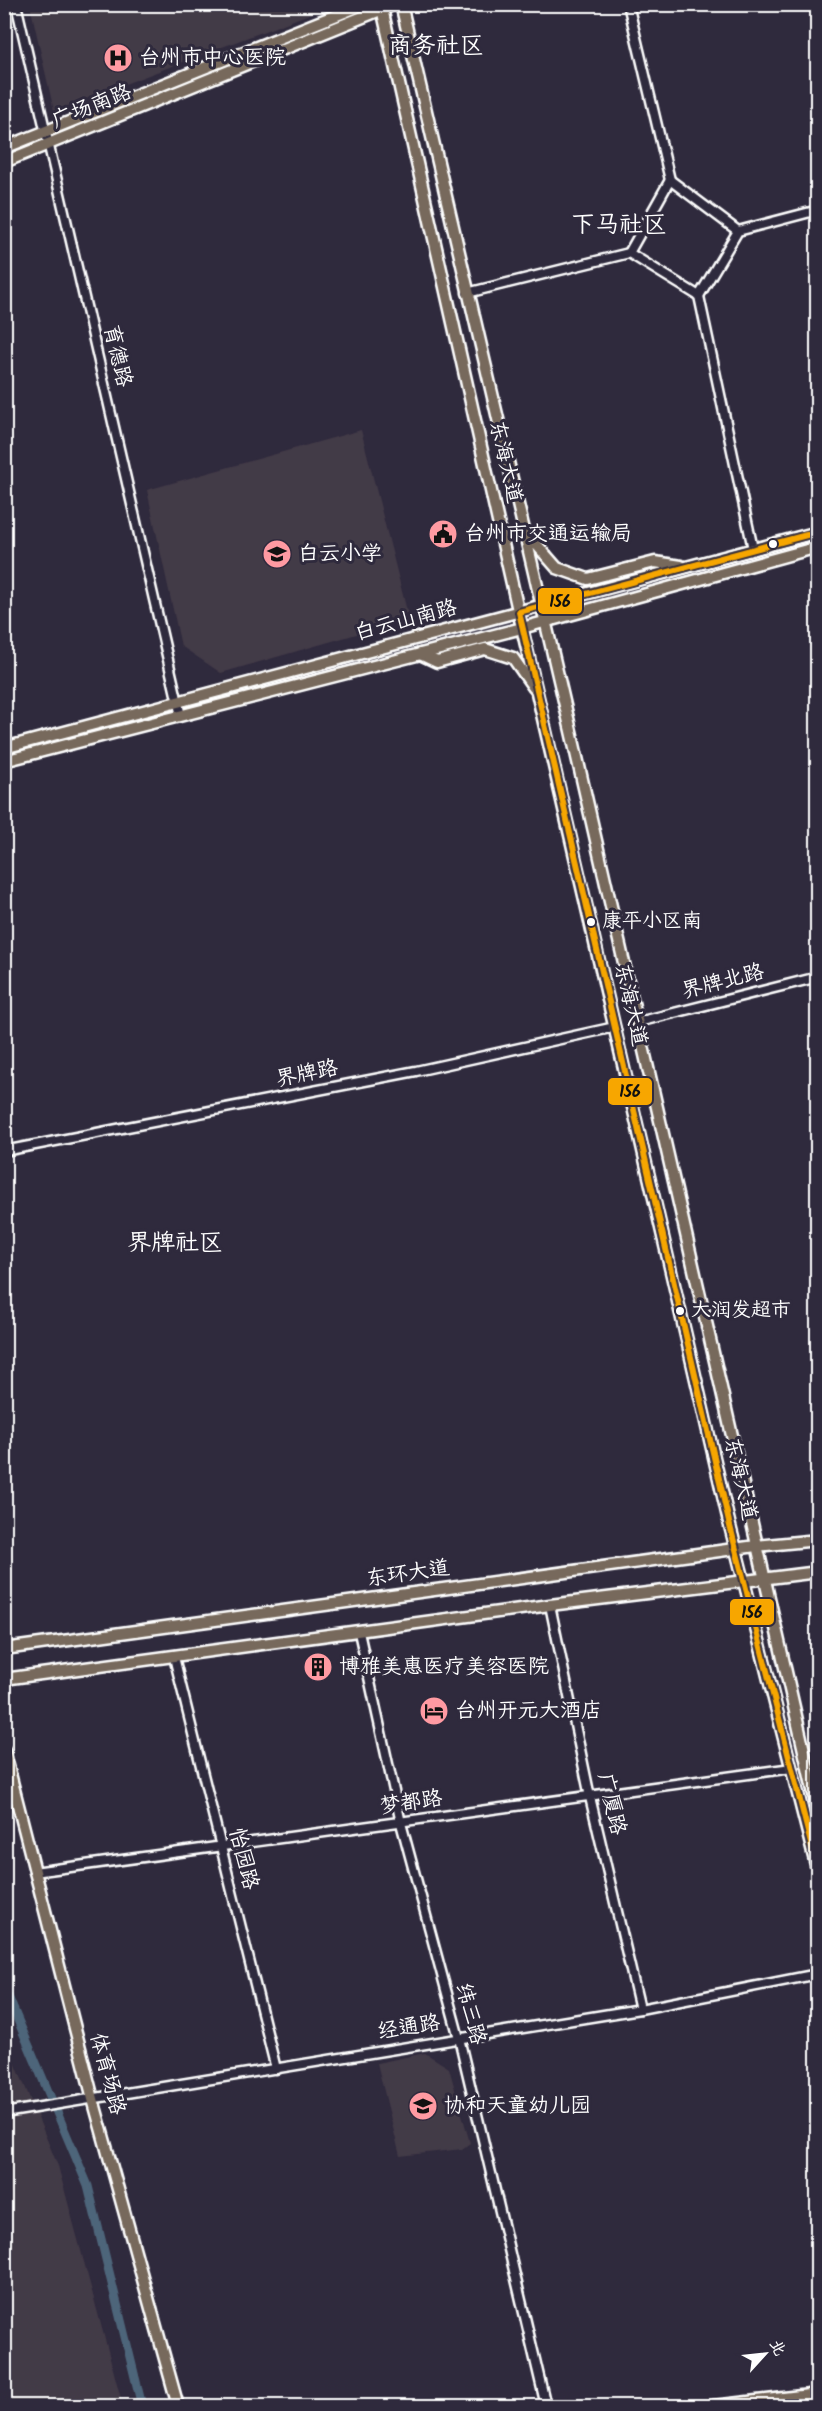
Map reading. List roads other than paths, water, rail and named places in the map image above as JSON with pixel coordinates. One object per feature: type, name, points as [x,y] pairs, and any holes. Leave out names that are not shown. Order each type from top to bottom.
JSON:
[{"type":"main road","name":"广场南路","points":[[4,148],[364,4]]},
{"type":"main road","name":"广场南路","points":[[4,162],[51,145],[394,4]]},
{"type":"main road","name":"东海大道","points":[[401,4],[522,528],[542,605],[818,1812]]},
{"type":"main road","name":"东海大道","points":[[382,7],[522,628],[615,1027],[737,1549],[818,1873]]},
{"type":"main road","points":[[522,528],[557,568],[588,579],[655,562],[687,566]]},
{"type":"main road","name":"白云山南路","points":[[4,748],[818,532]]},
{"type":"main road","name":"白云山南路","points":[[4,761],[522,628],[818,547]]},
{"type":"main road","points":[[420,654],[437,662],[485,649],[513,658],[538,695]]},
{"type":"main road","name":"东环大道","points":[[4,1649],[756,1546],[818,1540]]},
{"type":"main road","points":[[4,1679],[550,1605],[818,1572]]},
{"type":"main road","name":"体育场路","points":[[4,1750],[93,2099],[178,2406]]},
{"type":"main road","points":[[713,2406],[818,2394]]},
{"type":"street","name":"育德路","points":[[16,4],[51,145],[181,716]]},
{"type":"street","points":[[628,4],[670,180],[738,231]]},
{"type":"street","points":[[629,253],[670,180]]},
{"type":"street","points":[[753,549],[699,296],[738,231],[818,210]]},
{"type":"street","points":[[467,293],[629,253],[699,296]]},
{"type":"street","name":"界牌北路","points":[[638,1022],[818,977]]},
{"type":"street","name":"界牌路","points":[[4,1151],[416,1071],[615,1027]]},
{"type":"street","name":"广厦路","points":[[550,1605],[590,1797],[640,2009]]},
{"type":"street","name":"纬三路","points":[[359,1632],[400,1823],[459,2038],[546,2406]]},
{"type":"street","name":"怡园路","points":[[174,1657],[276,2068]]},
{"type":"street","name":"梦都路","points":[[34,1872],[792,1768]]},
{"type":"street","name":"经通路","points":[[4,2113],[640,2009],[818,1974]]},
{"type":"waterway","points":[[4,1987],[88,2186],[142,2406]]},
{"type":"place","name":"台州市中心医院","points":[[118,58]]},
{"type":"place","name":"台州市交通运输局","points":[[443,534]]},
{"type":"place","name":"白云小学","points":[[277,554]]},
{"type":"place","name":"康平小区南","points":[[591,922]]},
{"type":"place","name":"大润发超市","points":[[680,1311]]},
{"type":"place","name":"博雅美惠医疗美容医院","points":[[318,1667]]},
{"type":"place","name":"台州开元大酒店","points":[[434,1711]]},
{"type":"place","name":"协和天童幼儿园","points":[[423,2106]]},
{"type":"district","name":"商务社区","points":[[436,46]]},
{"type":"district","name":"下马社区","points":[[619,225]]},
{"type":"district","name":"界牌社区","points":[[175,1243]]}]
